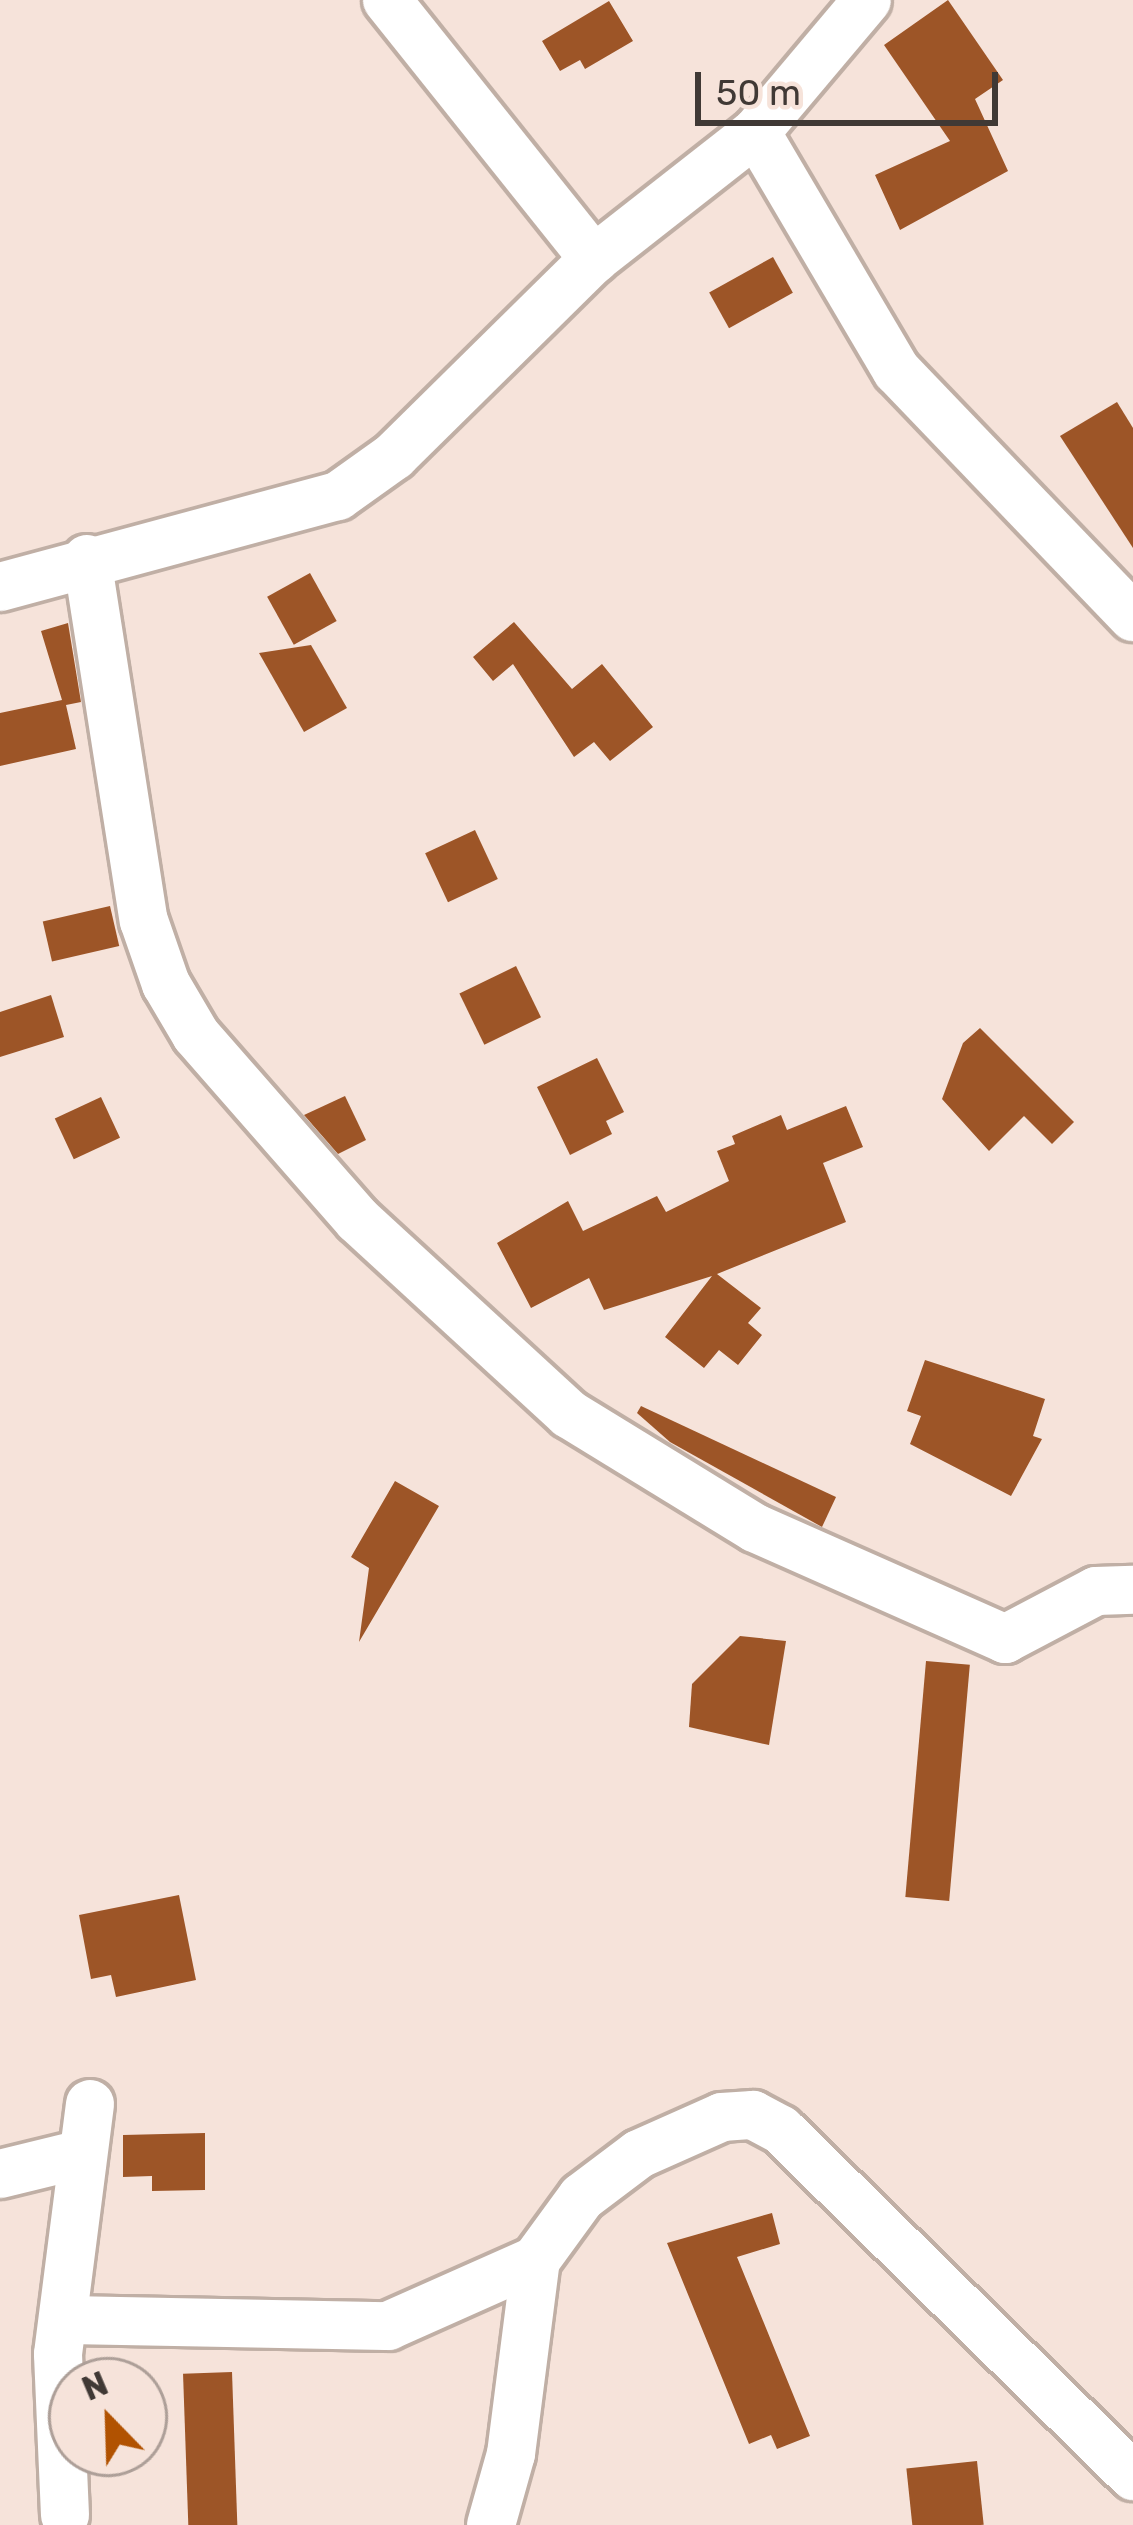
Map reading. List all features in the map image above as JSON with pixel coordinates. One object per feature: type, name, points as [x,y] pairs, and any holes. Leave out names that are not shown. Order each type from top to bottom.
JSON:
[{"type":"street","points":[[387,0],[594,260]]},
{"type":"street","points":[[0,587],[338,496],[394,456],[594,260],[756,132],[867,0]]},
{"type":"street","points":[[756,132],[897,370],[1133,616]]},
{"type":"street","points":[[87,560],[144,921],[166,984],[196,1035],[358,1220],[569,1414],[755,1528],[1005,1639],[1096,1591],[1133,1590]]},
{"type":"street","points":[[65,2515],[56,2399],[90,2104]]},
{"type":"street","points":[[491,2525],[511,2454],[536,2260],[582,2198],[639,2154],[722,2117],[753,2116],[781,2130],[1133,2476]]},
{"type":"street","points":[[0,2174],[82,2154]]},
{"type":"street","points":[[67,2320],[388,2326],[536,2260]]},
{"type":"building","points":[[948,0],[1003,80],[975,99],[1008,171],[900,230],[875,175],[950,141],[884,45]]},
{"type":"building","points":[[609,1],[633,41],[585,69],[580,60],[560,71],[542,41]]},
{"type":"building","points":[[773,257],[793,293],[729,328],[709,292]]},
{"type":"building","points":[[1117,402],[1133,428],[1133,548],[1060,436]]},
{"type":"building","points":[[310,573],[337,621],[294,645],[267,597]]},
{"type":"building","points":[[514,622],[572,689],[602,664],[653,727],[610,761],[594,742],[574,757],[513,664],[493,681],[473,657]]},
{"type":"building","points":[[68,623],[81,702],[66,705],[76,749],[0,766],[0,713],[62,700],[41,631]]},
{"type":"building","points":[[311,645],[347,708],[304,732],[259,653]]},
{"type":"building","points":[[475,830],[498,879],[448,902],[425,853]]},
{"type":"building","points":[[110,906],[119,946],[52,961],[43,922]]},
{"type":"building","points":[[516,966],[541,1017],[484,1045],[459,994]]},
{"type":"building","points":[[51,995],[64,1037],[0,1057],[0,1012]]},
{"type":"building","points":[[980,1028],[1074,1122],[1052,1144],[1024,1116],[989,1151],[942,1099],[963,1043]]},
{"type":"building","points":[[597,1058],[624,1112],[606,1121],[612,1134],[570,1155],[537,1087]]},
{"type":"building","points":[[345,1096],[366,1140],[338,1154],[304,1115]]},
{"type":"building","points":[[101,1097],[120,1138],[74,1159],[55,1119]]},
{"type":"building","points":[[846,1106],[863,1147],[823,1163],[846,1222],[717,1274],[761,1308],[748,1323],[762,1335],[738,1365],[719,1350],[704,1368],[665,1337],[712,1276],[604,1310],[589,1278],[531,1308],[497,1243],[568,1201],[583,1231],[657,1196],[666,1212],[729,1181],[717,1151],[735,1144],[732,1136],[781,1115],[787,1130]]},
{"type":"building","points":[[925,1360],[1045,1399],[1033,1436],[1042,1439],[1011,1496],[910,1444],[921,1416],[907,1411]]},
{"type":"building","points":[[641,1406],[836,1497],[822,1527],[670,1442],[637,1413]]},
{"type":"building","points":[[395,1481],[439,1506],[359,1642],[369,1568],[351,1557]]},
{"type":"building","points":[[740,1636],[786,1641],[769,1745],[689,1727],[692,1684]]},
{"type":"building","points":[[926,1661],[970,1665],[949,1901],[905,1897]]},
{"type":"building","points":[[179,1895],[196,1980],[116,1997],[111,1975],[91,1979],[79,1915]]},
{"type":"building","points":[[205,2133],[205,2190],[152,2191],[152,2176],[123,2177],[123,2135]]},
{"type":"building","points":[[772,2213],[780,2244],[737,2257],[810,2436],[777,2449],[771,2435],[749,2444],[667,2243]]},
{"type":"building","points":[[232,2372],[237,2525],[188,2525],[183,2374]]},
{"type":"building","points":[[977,2461],[984,2525],[912,2525],[906,2468]]}]
